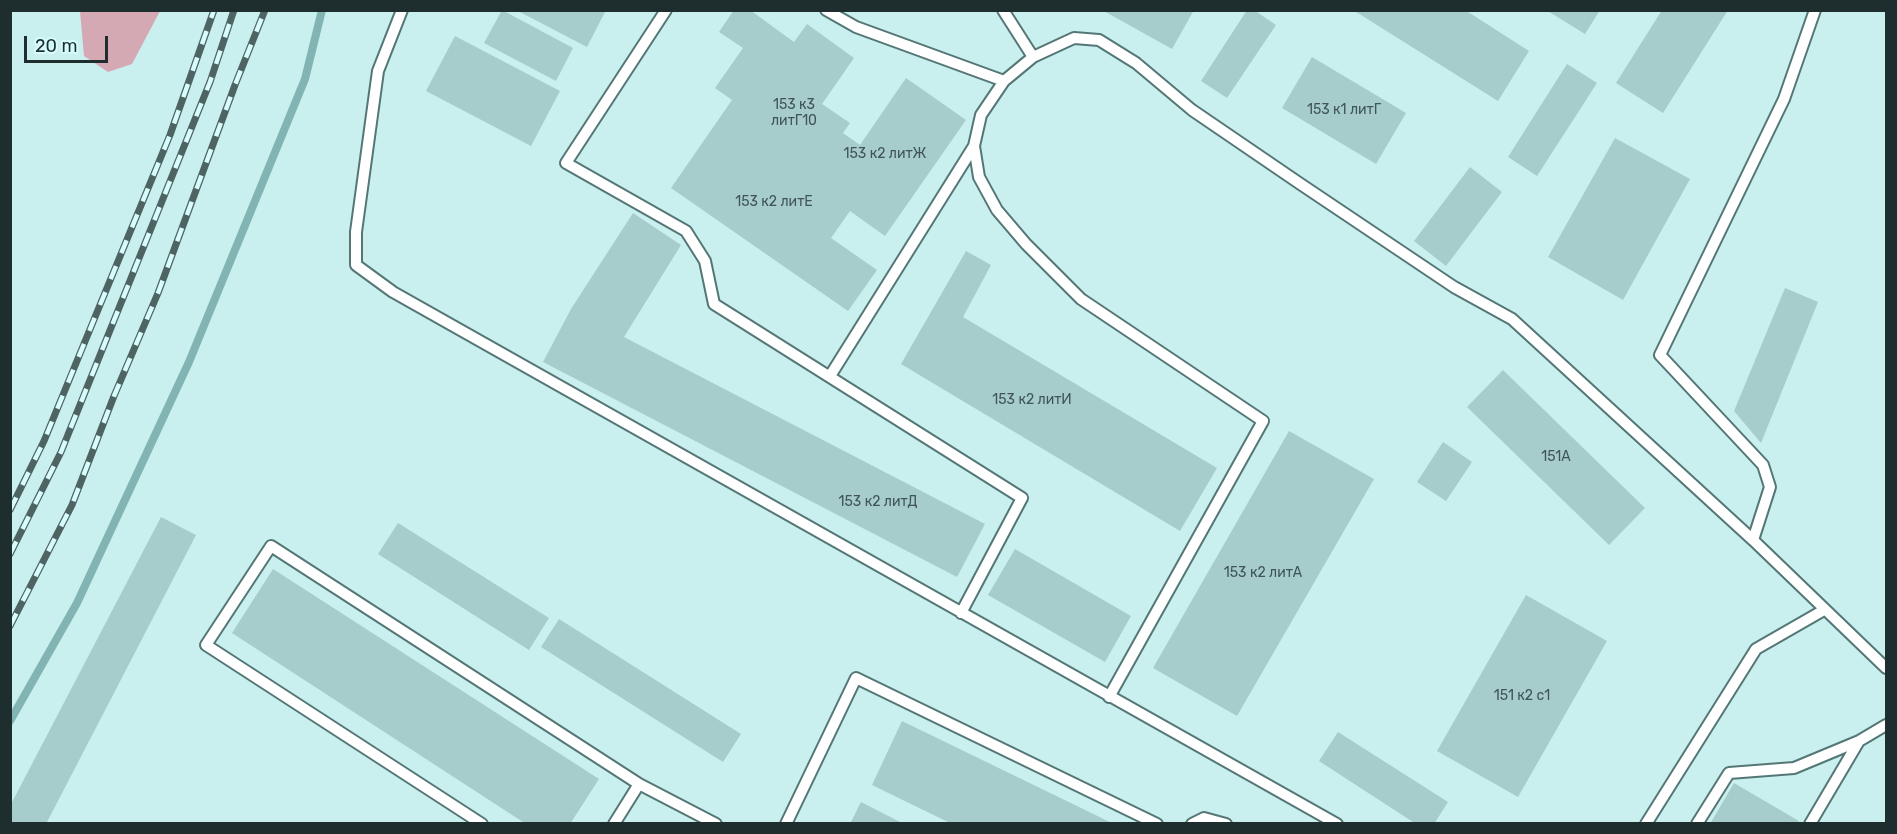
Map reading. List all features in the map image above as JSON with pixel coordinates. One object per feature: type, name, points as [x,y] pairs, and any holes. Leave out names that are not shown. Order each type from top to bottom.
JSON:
[{"type":"lane","points":[[402,10],[378,71],[356,232],[356,265],[393,292],[1337,824]]},
{"type":"lane","points":[[666,10],[566,164],[686,231],[705,261],[714,304],[1022,498],[961,613]]},
{"type":"lane","points":[[825,10],[856,27],[1004,81]]},
{"type":"lane","points":[[1003,10],[1033,57]]},
{"type":"lane","points":[[1753,540],[1770,487],[1763,465],[1660,355],[1784,99],[1815,10]]},
{"type":"lane","points":[[830,376],[974,146],[981,115],[1004,81],[1033,57],[1074,38],[1099,40],[1136,63],[1192,110],[1270,163],[1454,287],[1512,319],[1753,540],[1887,668]]},
{"type":"lane","points":[[974,146],[979,177],[997,210],[1026,244],[1081,299],[1263,421],[1109,697]]},
{"type":"lane","points":[[482,824],[206,645],[271,546],[639,784],[716,824]]},
{"type":"lane","points":[[1646,824],[1756,649],[1824,610]]},
{"type":"lane","points":[[786,824],[856,678],[1157,824]]},
{"type":"lane","points":[[1697,824],[1728,773],[1794,768],[1859,741],[1887,725]]},
{"type":"lane","points":[[1810,824],[1859,741]]},
{"type":"lane","points":[[614,824],[639,784]]},
{"type":"lane","points":[[1192,824],[1204,818],[1226,824]]},
{"type":"shaded area","points":[[80,10],[160,11],[132,64],[108,72],[84,56]]},
{"type":"building","points":[[502,10],[573,48],[556,81],[484,43]]},
{"type":"building","points":[[516,10],[606,10],[587,47]]},
{"type":"building","points":[[734,10],[750,10],[794,42],[807,24],[854,58],[822,104],[850,123],[843,133],[860,145],[906,78],[966,120],[885,236],[850,211],[831,238],[877,270],[848,311],[671,188],[732,100],[715,88],[743,48],[719,32]]},
{"type":"building","points":[[1102,10],[1194,10],[1172,49]]},
{"type":"building","points":[[1247,10],[1254,10],[1276,25],[1227,98],[1201,81]]},
{"type":"building","points":[[1353,10],[1465,10],[1529,51],[1498,101]]},
{"type":"building","points":[[1546,10],[1600,10],[1585,34]]},
{"type":"building","points":[[1662,10],[1728,10],[1663,113],[1616,83]]},
{"type":"building","points":[[455,36],[560,91],[531,146],[426,91]]},
{"type":"building","points":[[1312,57],[1406,113],[1376,164],[1282,108]]},
{"type":"building","points":[[1567,64],[1597,83],[1537,176],[1508,157]]},
{"type":"building","points":[[1615,138],[1690,179],[1623,300],[1548,257]]},
{"type":"building","points":[[1470,167],[1502,192],[1446,266],[1414,241]]},
{"type":"building","points":[[633,213],[681,245],[624,337],[985,524],[957,577],[543,362],[571,309]]},
{"type":"building","points":[[966,251],[991,265],[963,317],[1217,468],[1180,531],[901,364]]},
{"type":"building","points":[[1785,288],[1818,302],[1761,443],[1734,411]]},
{"type":"building","points":[[1503,370],[1645,508],[1609,545],[1467,407]]},
{"type":"building","points":[[1289,431],[1374,479],[1237,716],[1153,668]]},
{"type":"building","points":[[1443,442],[1472,462],[1446,501],[1417,482]]},
{"type":"building","points":[[161,517],[196,535],[46,824],[10,824],[10,806]]},
{"type":"building","points":[[398,523],[549,618],[529,650],[378,554]]},
{"type":"building","points":[[1015,549],[1131,616],[1105,662],[988,595]]},
{"type":"building","points":[[273,569],[599,779],[570,824],[526,824],[232,633]]},
{"type":"building","points":[[1526,595],[1607,641],[1518,797],[1437,751]]},
{"type":"building","points":[[559,619],[741,734],[723,762],[541,647]]},
{"type":"building","points":[[902,721],[1114,824],[952,824],[872,785]]},
{"type":"building","points":[[1338,732],[1448,802],[1434,824],[1416,824],[1319,761]]},
{"type":"building","points":[[1734,783],[1799,821],[1797,824],[1710,824]]},
{"type":"building","points":[[861,802],[904,824],[850,824]]},
{"type":"waterway","points":[[10,721],[77,603],[189,362],[305,79],[322,10]]},
{"type":"railway","points":[[10,510],[44,441],[170,135],[214,10]]},
{"type":"railway","points":[[10,554],[61,452],[210,82],[234,10]]},
{"type":"railway","points":[[10,626],[72,505],[114,396],[158,293],[265,10]]}]
